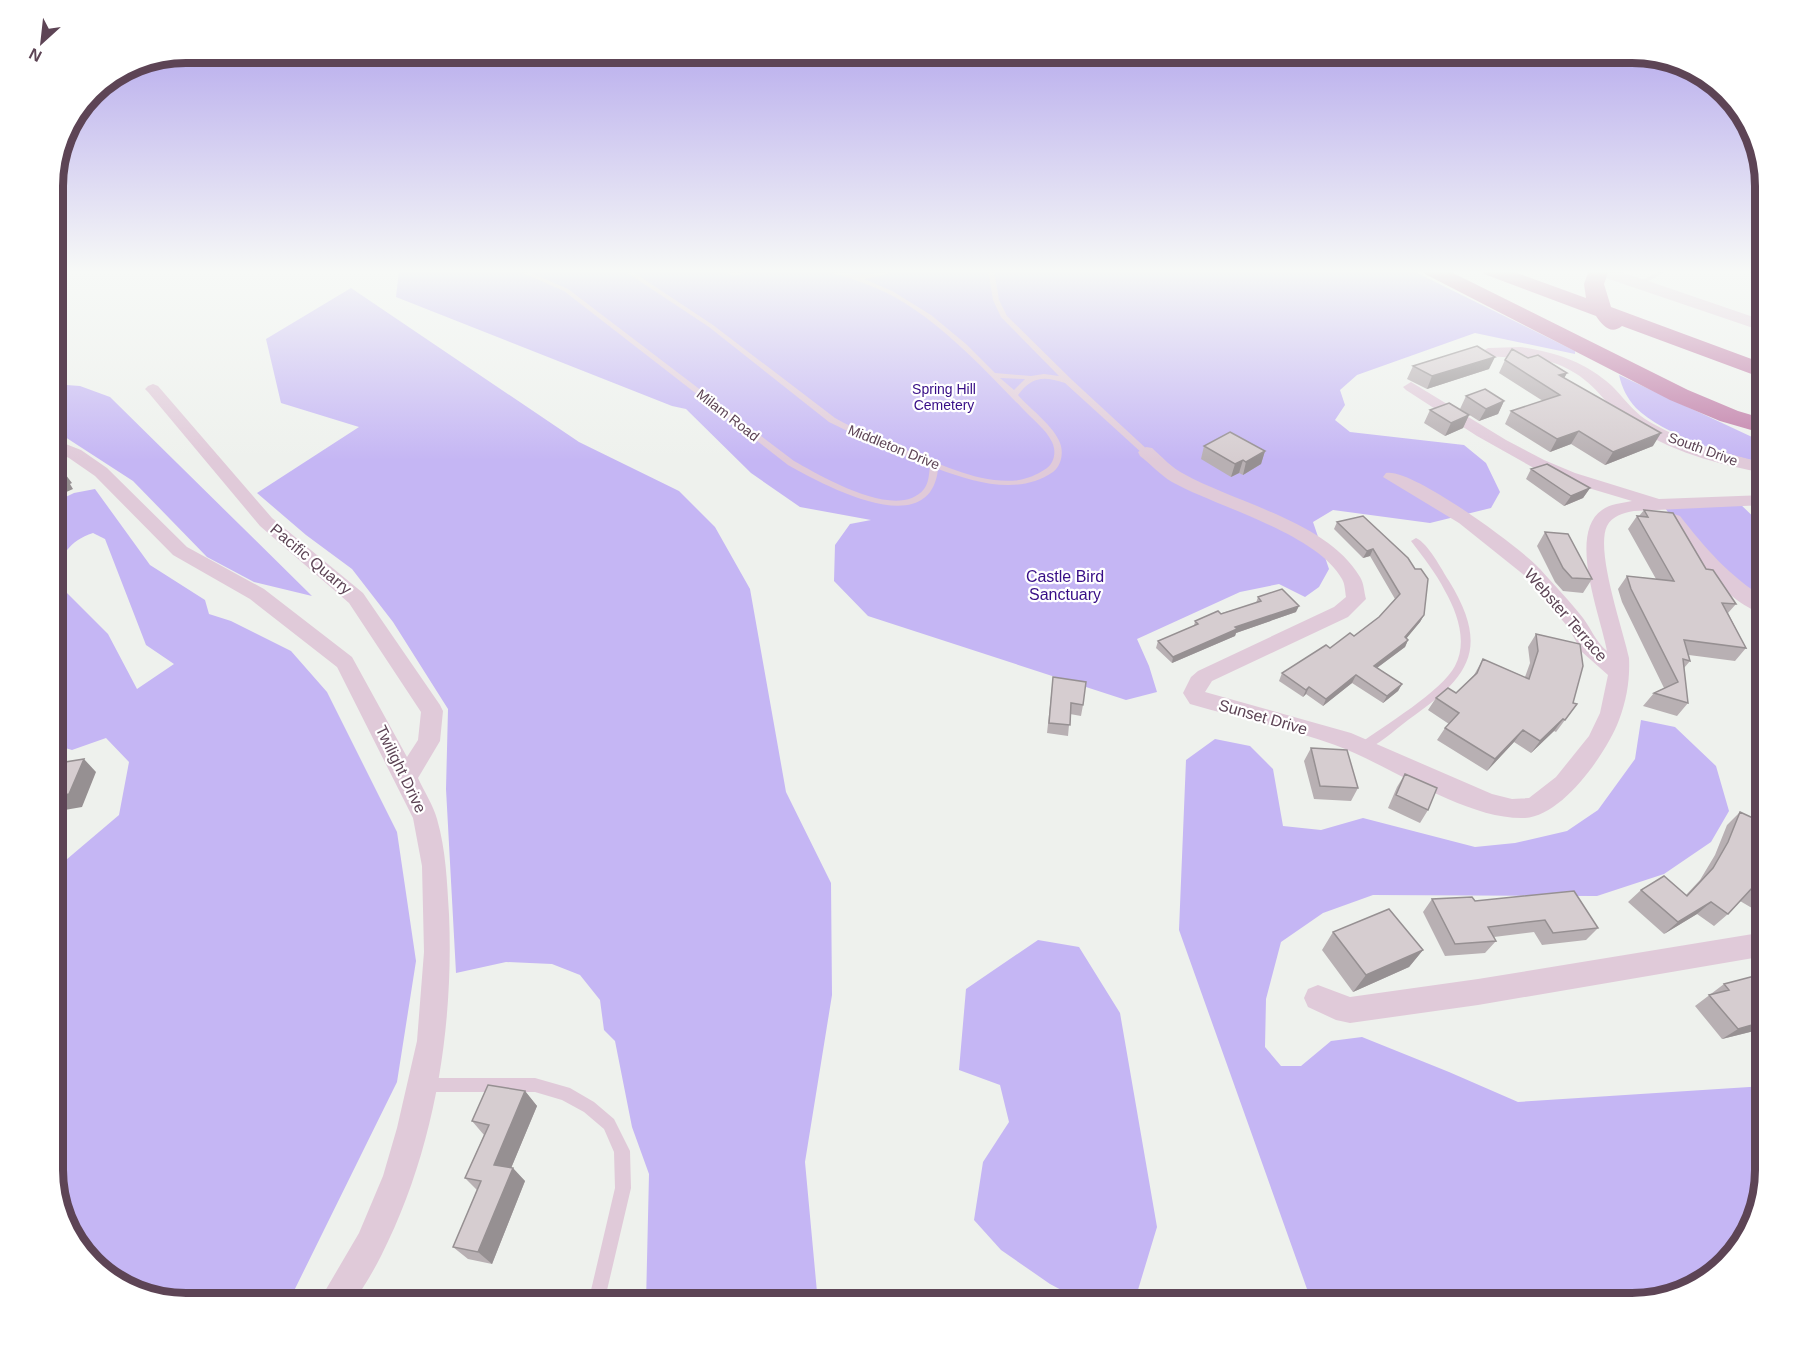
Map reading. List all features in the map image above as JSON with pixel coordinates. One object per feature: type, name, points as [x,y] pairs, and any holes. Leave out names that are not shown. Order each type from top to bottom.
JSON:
[{"type":"highway","points":[[1557,333],[1679,395],[1720,413],[1755,424]]},
{"type":"highway","points":[[1623,333],[1640,349]]},
{"type":"highway","points":[[1662,333],[1755,368]]},
{"type":"highway","points":[[1699,333],[1755,353]]},
{"type":"highway","points":[[1681,373],[1755,403]]},
{"type":"street","name":"South Drive","points":[[1488,352],[1527,351],[1565,361],[1596,379],[1623,409],[1659,433],[1692,447],[1755,465]]},
{"type":"street","points":[[1411,387],[1532,461],[1559,473],[1662,504],[1711,568],[1755,597]]},
{"type":"street","name":"Pacific Quarry","points":[[153,389],[266,522],[357,598],[432,711],[429,741],[406,777]]},
{"type":"street","name":"Twilight Drive","points":[[63,449],[101,472],[180,551],[257,594],[345,662],[406,777],[425,818],[434,866],[437,952],[431,1041],[398,1178],[370,1244],[341,1293]]},
{"type":"street","name":"Sunset Drive","points":[[1146,452],[1176,477],[1271,519],[1303,536],[1345,567],[1356,582],[1356,598],[1341,612],[1205,676],[1198,682],[1194,693],[1197,698],[1277,719],[1363,747],[1477,799],[1509,807],[1528,808],[1544,801],[1568,780],[1602,734],[1620,673],[1618,647],[1595,563],[1596,530],[1603,517],[1614,511],[1635,506],[1755,500]]},
{"type":"street","name":"Webster Terrace","points":[[1392,477],[1426,494],[1466,519],[1531,571],[1576,623],[1590,647],[1620,673]]},
{"type":"street","points":[[1318,998],[1336,1007],[1350,1010],[1478,992],[1755,946]]},
{"type":"lane","name":"Milam Road","points":[[622,333],[791,463],[827,483],[878,501],[901,504],[917,499],[927,491],[932,481],[934,464]]},
{"type":"lane","name":"Middleton Drive","points":[[720,333],[832,420],[850,431],[934,464],[983,480],[1003,483],[1019,482],[1042,476],[1055,467],[1059,454],[1056,441],[1014,395]]},
{"type":"lane","points":[[949,333],[1014,395],[1021,384],[1044,369],[1049,362]]},
{"type":"lane","name":"Sunset Drive","points":[[1022,333],[1068,381],[1146,452]]},
{"type":"lane","points":[[993,375],[1020,379],[1034,376],[1068,381]]},
{"type":"lane","points":[[1363,747],[1449,682],[1461,664],[1467,645],[1458,607],[1439,570],[1416,541]]},
{"type":"lane","points":[[422,1085],[535,1085],[565,1093],[589,1107],[609,1124],[622,1150],[623,1188],[599,1293]]},
{"type":"green space","points":[[276,333],[418,333],[579,442],[679,491],[715,527],[750,589],[786,792],[831,883],[832,995],[805,1162],[817,1293],[646,1293],[649,1174],[632,1127],[615,1041],[604,1030],[600,1000],[580,975],[552,964],[506,962],[456,973],[446,789],[448,709],[393,622],[352,569],[306,535],[257,493],[359,427],[281,403],[266,339]]},
{"type":"green space","points":[[488,333],[1474,333],[1357,375],[1340,390],[1345,405],[1335,420],[1350,432],[1464,445],[1486,463],[1500,492],[1491,508],[1430,523],[1333,510],[1313,522],[1329,569],[1319,587],[1305,597],[1279,584],[1240,592],[1137,639],[1157,692],[1126,700],[868,616],[834,581],[835,545],[850,524],[871,520],[800,507],[751,473],[686,409],[672,406]]},
{"type":"green space","points":[[1476,333],[1539,333],[1575,351],[1575,354]]},
{"type":"green space","points":[[1619,375],[1755,438],[1755,461],[1716,450],[1662,427],[1636,408],[1625,393]]},
{"type":"green space","points":[[63,385],[80,386],[110,397],[312,596],[254,582],[207,557],[133,481],[63,436]]},
{"type":"green space","points":[[95,489],[150,565],[205,600],[209,614],[231,621],[291,651],[327,692],[397,832],[416,961],[397,1082],[293,1293],[178,1293],[146,1286],[111,1268],[99,1257],[84,1238],[67,1202],[63,1178],[63,863],[119,815],[129,762],[106,738],[72,750],[63,747],[63,589],[108,634],[137,689],[174,664],[146,645],[105,539],[93,533],[85,536],[72,545],[63,557],[63,498],[74,493]]},
{"type":"green space","points":[[1737,501],[1755,518],[1755,601],[1700,555],[1662,504]]},
{"type":"green space","points":[[1641,720],[1675,727],[1716,766],[1729,811],[1711,842],[1664,874],[1597,896],[1373,895],[1323,913],[1281,942],[1266,999],[1265,1047],[1281,1066],[1301,1066],[1331,1041],[1362,1037],[1518,1102],[1755,1087],[1753,1194],[1742,1224],[1730,1245],[1707,1268],[1686,1280],[1656,1291],[1640,1293],[1308,1293],[1179,930],[1186,760],[1215,739],[1250,746],[1273,769],[1283,826],[1321,830],[1363,818],[1475,847],[1515,843],[1567,831],[1598,810],[1635,759]]},
{"type":"green space","points":[[1038,940],[1079,947],[1120,1013],[1157,1227],[1137,1293],[1067,1293],[1001,1250],[974,1220],[983,1162],[1009,1122],[1000,1085],[959,1070],[966,989]]},
{"type":"building","points":[[1477,346],[1495,357],[1432,376],[1413,366]]},
{"type":"building","points":[[1512,349],[1528,358],[1538,355],[1567,373],[1559,375],[1661,433],[1613,452],[1579,431],[1557,439],[1511,411],[1560,395],[1505,360]]},
{"type":"building","points":[[1485,389],[1504,401],[1486,409],[1466,396]]},
{"type":"building","points":[[1449,403],[1469,415],[1451,423],[1430,410]]},
{"type":"building","points":[[1230,432],[1265,451],[1246,462],[1243,460],[1235,464],[1204,446]]},
{"type":"building","points":[[1547,464],[1590,488],[1571,496],[1531,469]]},
{"type":"building","points":[[1644,510],[1673,513],[1706,569],[1713,570],[1736,604],[1722,603],[1746,648],[1684,640],[1690,661],[1683,659],[1688,703],[1654,693],[1678,682],[1631,589],[1627,576],[1674,581],[1637,516],[1648,517]]},
{"type":"building","points":[[1363,516],[1408,558],[1415,569],[1421,569],[1428,579],[1424,615],[1405,637],[1408,640],[1374,666],[1402,684],[1387,696],[1356,675],[1326,699],[1309,687],[1306,690],[1282,673],[1326,645],[1330,648],[1350,633],[1354,636],[1379,617],[1400,594],[1373,549],[1367,551],[1337,522]]},
{"type":"building","points":[[1545,532],[1568,534],[1592,579],[1572,578],[1563,568]]},
{"type":"building","points":[[1282,589],[1299,606],[1235,627],[1237,629],[1173,657],[1158,641],[1198,624],[1195,621],[1218,611],[1221,614],[1261,601],[1258,597]]},
{"type":"building","points":[[1536,634],[1580,644],[1583,666],[1573,703],[1577,704],[1565,720],[1563,719],[1540,741],[1523,730],[1495,759],[1445,728],[1459,713],[1436,698],[1448,688],[1456,693],[1477,673],[1483,659],[1529,679],[1538,651]]},
{"type":"building","points":[[1053,677],[1086,682],[1083,705],[1071,703],[1070,725],[1049,723]]},
{"type":"building","points":[[1311,748],[1347,750],[1358,788],[1320,786]]},
{"type":"building","points":[[84,759],[69,794],[63,795],[63,762]]},
{"type":"building","points":[[1405,774],[1437,788],[1428,810],[1396,795]]},
{"type":"building","points":[[1740,812],[1755,819],[1755,888],[1753,887],[1728,914],[1711,902],[1678,922],[1641,890],[1664,876],[1687,896],[1713,868],[1728,842]]},
{"type":"building","points":[[1574,891],[1598,928],[1553,933],[1545,920],[1488,927],[1496,941],[1455,944],[1432,899],[1472,897],[1475,901]]},
{"type":"building","points":[[1389,909],[1423,950],[1366,975],[1333,932]]},
{"type":"building","points":[[1755,976],[1755,1024],[1738,1029],[1709,995],[1729,990],[1724,984]]},
{"type":"building","points":[[488,1085],[525,1091],[494,1165],[513,1168],[478,1252],[453,1247],[481,1181],[465,1178],[489,1125],[472,1121]]},
{"type":"park label","name":"Spring Hill Cemetery","points":[[944,397]]},
{"type":"park label","name":"Castle Bird Sanctuary","points":[[1065,585]]}]
